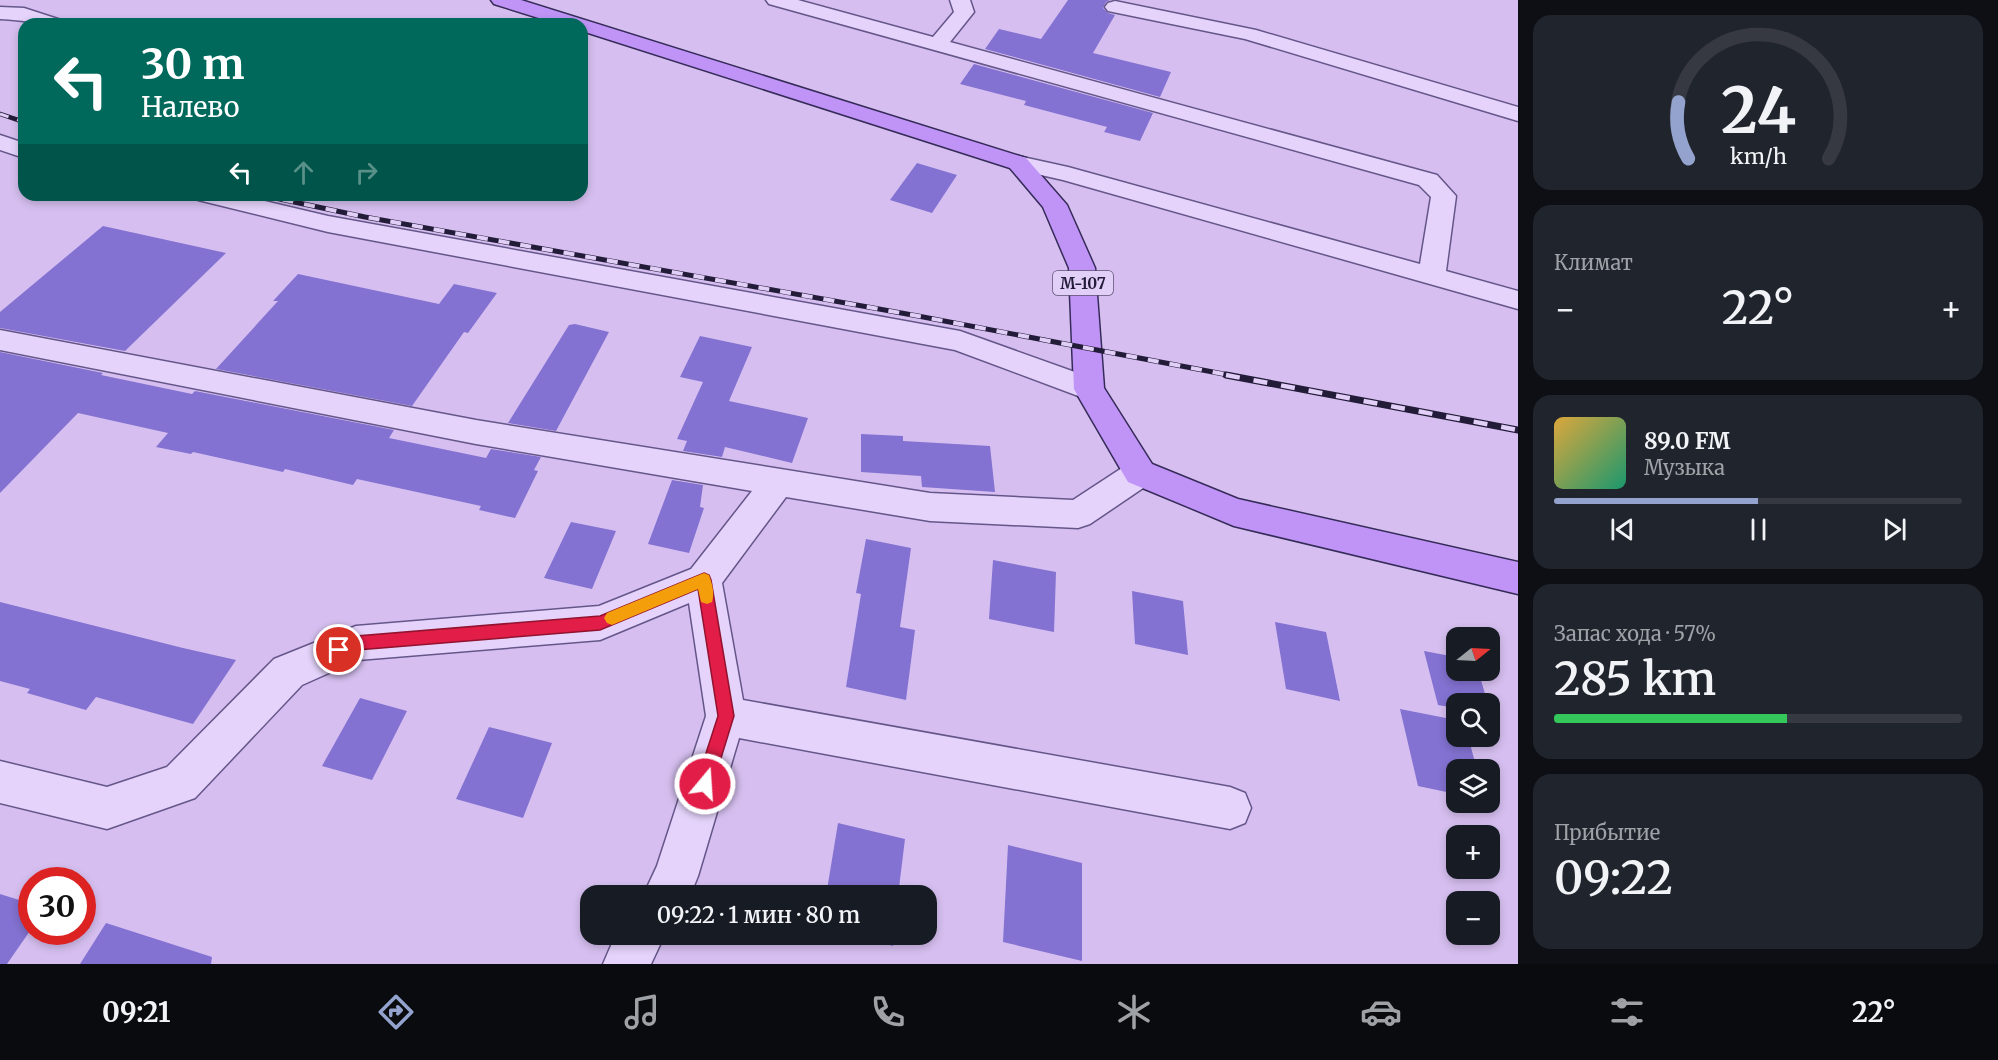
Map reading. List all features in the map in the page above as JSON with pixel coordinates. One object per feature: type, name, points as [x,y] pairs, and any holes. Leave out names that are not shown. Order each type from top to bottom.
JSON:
[{"type":"main road","points":[[501,0],[558,18]]},
{"type":"main road","points":[[588,28],[1018,163]]},
{"type":"main road","name":"М-107","points":[[1018,163],[1055,205],[1082,268],[1089,389],[1140,472]]},
{"type":"main road","points":[[1140,472],[1234,512],[1518,578]]},
{"type":"street","points":[[776,0],[1428,180],[1444,196],[1432,276]]},
{"type":"street","points":[[938,44],[964,12],[960,0]]},
{"type":"street","points":[[1115,7],[1249,34],[1518,114]]},
{"type":"street","points":[[0,13],[24,14],[36,18]]},
{"type":"street","points":[[0,142],[18,149]]},
{"type":"street","points":[[1018,163],[1068,174],[1518,300]]},
{"type":"street","points":[[232,201],[328,224],[960,341],[1089,389]]},
{"type":"street","points":[[0,340],[476,432],[930,507],[1078,514],[1140,472]]},
{"type":"street","points":[[0,782],[107,808],[180,783],[288,672],[356,643],[600,623],[704,580],[778,482]]},
{"type":"street","points":[[671,885],[676,876],[726,716],[704,580]]},
{"type":"street","points":[[726,716],[1230,808]]},
{"type":"street","points":[[626,964],[636,945]]},
{"type":"building","points":[[1068,0],[1110,0],[1103,8],[1115,15],[1093,53],[1171,72],[1160,97],[985,49],[999,29],[1041,39]]},
{"type":"building","points":[[974,64],[1153,113],[1140,141],[1104,132],[1107,127],[1024,105],[1026,101],[960,84]]},
{"type":"building","points":[[917,163],[957,175],[932,213],[890,200]]},
{"type":"building","points":[[103,226],[226,253],[125,351],[0,328],[0,312]]},
{"type":"building","points":[[298,274],[439,304],[454,284],[497,293],[468,333],[464,332],[412,406],[216,369],[278,301],[273,301]]},
{"type":"building","points":[[575,324],[609,332],[556,431],[508,423],[569,325]]},
{"type":"building","points":[[700,336],[752,347],[729,401],[808,418],[792,463],[725,447],[722,457],[683,451],[687,441],[677,439],[703,382],[680,377]]},
{"type":"building","points":[[0,352],[192,394],[195,391],[394,430],[389,438],[486,458],[491,449],[541,457],[534,470],[538,471],[515,518],[479,510],[481,506],[357,479],[353,485],[285,469],[283,472],[193,452],[191,454],[156,447],[168,433],[78,413],[0,493]]},
{"type":"building","points":[[861,434],[903,436],[903,441],[990,446],[995,492],[922,487],[921,476],[861,472]]},
{"type":"building","points":[[672,480],[703,485],[700,507],[704,508],[689,553],[648,544]]},
{"type":"building","points":[[571,522],[616,531],[592,589],[544,578]]},
{"type":"building","points":[[866,539],[911,548],[900,627],[915,630],[906,700],[846,687],[861,594],[856,593]]},
{"type":"building","points":[[993,560],[1056,572],[1054,632],[989,619]]},
{"type":"building","points":[[1132,591],[1183,601],[1188,655],[1135,644]]},
{"type":"building","points":[[0,602],[236,660],[193,724],[96,697],[86,710],[27,693],[30,689],[0,681]]},
{"type":"building","points":[[1275,622],[1326,632],[1340,701],[1286,689]]},
{"type":"building","points":[[1424,651],[1446,655],[1446,681],[1481,681],[1485,693],[1446,693],[1446,706],[1438,705]]},
{"type":"building","points":[[360,698],[407,711],[372,780],[322,766]]},
{"type":"building","points":[[1400,709],[1446,718],[1446,747],[1471,747],[1474,759],[1446,759],[1446,792],[1418,786]]},
{"type":"building","points":[[489,727],[552,743],[523,818],[456,799]]},
{"type":"building","points":[[838,823],[905,839],[899,885],[828,885]]},
{"type":"building","points":[[1008,845],[1082,863],[1082,961],[1003,942]]},
{"type":"building","points":[[0,894],[18,900],[18,945],[20,945],[7,964],[0,964]]},
{"type":"building","points":[[106,923],[212,957],[211,964],[80,964],[92,945],[96,945],[96,939]]},
{"type":"railway","points":[[0,114],[18,120]]},
{"type":"railway","points":[[289,201],[365,217],[918,316],[1234,376]]},
{"type":"railway","points":[[1226,375],[1518,430]]},
{"type":"slow traffic","points":[[612,618],[704,580],[707,597]]},
{"type":"route","points":[[339,650],[356,643],[600,623],[704,580],[726,716],[705,784]]}]
